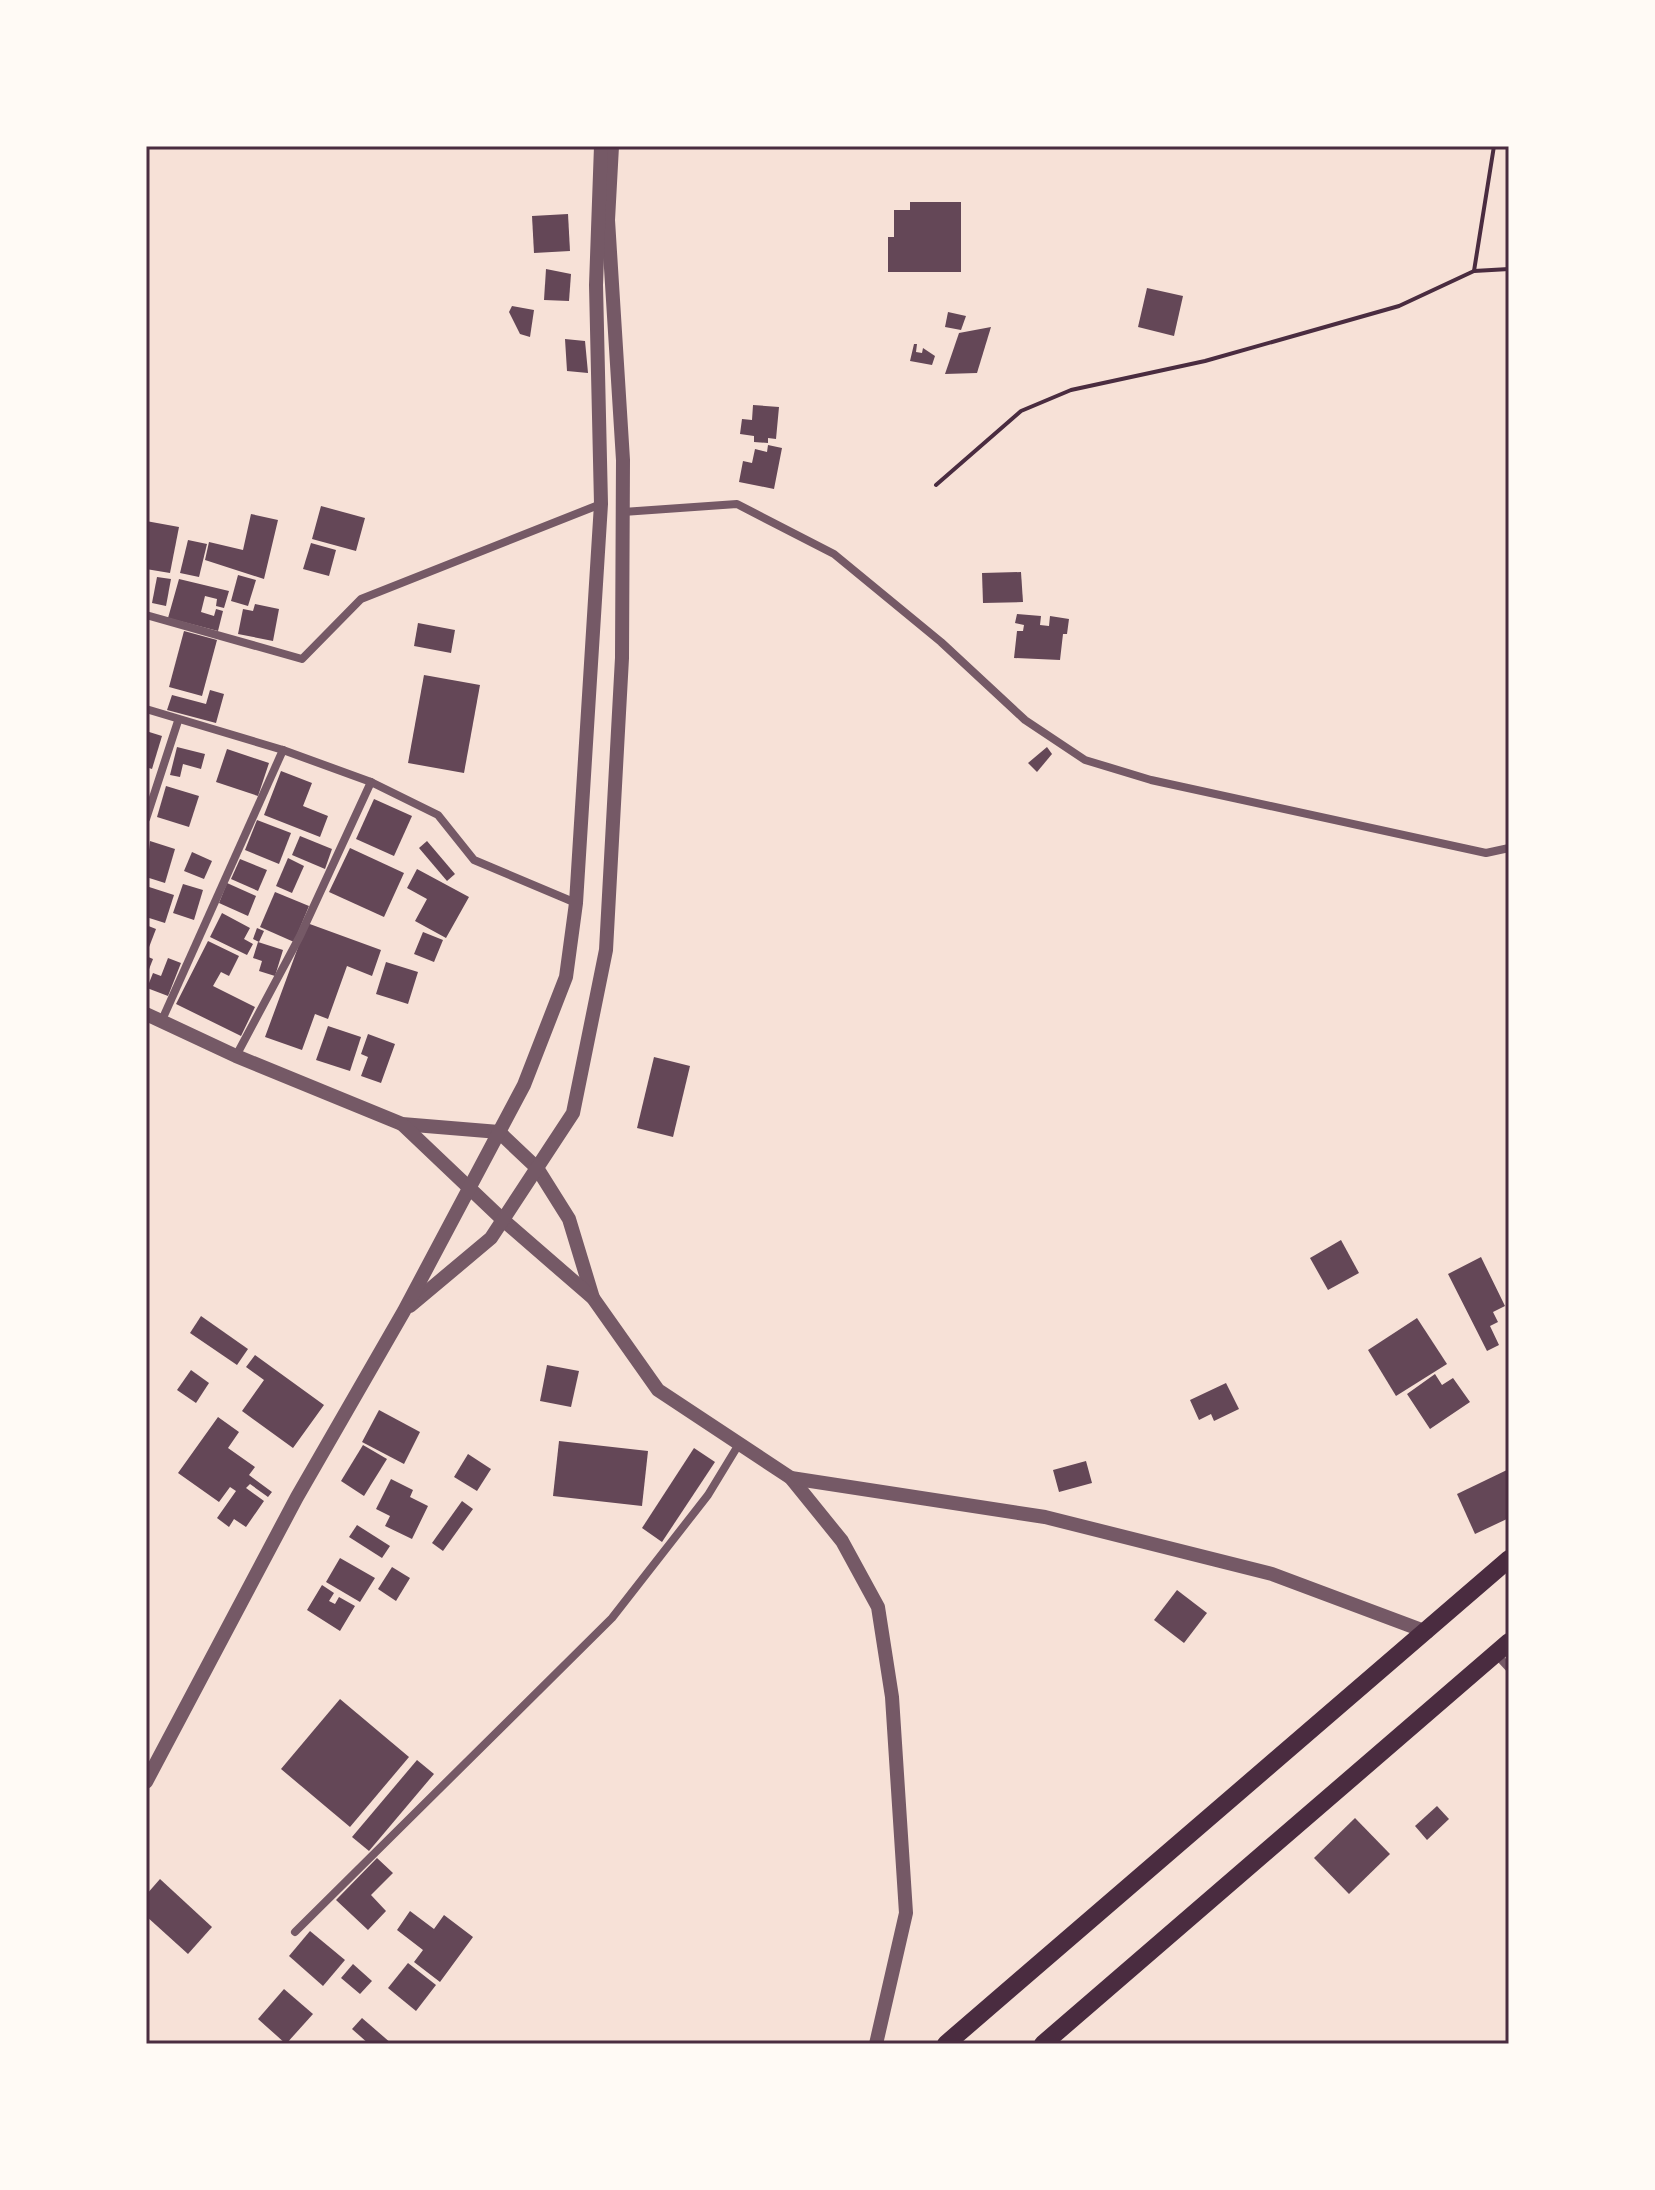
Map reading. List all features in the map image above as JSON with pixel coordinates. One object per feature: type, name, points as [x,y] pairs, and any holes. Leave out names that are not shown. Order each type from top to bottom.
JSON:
[{"type":"highway","points":[[946,2044],[1509,1559]]},
{"type":"highway","points":[[1043,2044],[1505,1655]]},
{"type":"street","points":[[146,1782],[297,1497],[404,1311],[524,1085],[566,977],[576,903],[601,504],[596,285],[601,146]]},
{"type":"street","points":[[404,1311],[491,1238],[573,1113],[606,950],[622,658],[623,460],[608,220],[612,146]]},
{"type":"street","points":[[146,615],[302,659],[361,599],[601,504]]},
{"type":"street","points":[[623,512],[737,504],[834,554],[941,642],[1025,720],[1085,760],[1151,780],[1486,853],[1509,848]]},
{"type":"street","points":[[146,709],[283,750],[371,782],[438,815],[474,860],[576,903]]},
{"type":"street","points":[[146,819],[178,721]]},
{"type":"street","points":[[162,1020],[283,750]]},
{"type":"street","points":[[236,1056],[300,936],[371,782]]},
{"type":"street","points":[[146,1014],[236,1056],[402,1124],[499,1132],[537,1168],[569,1219],[593,1298]]},
{"type":"street","points":[[402,1124],[503,1220],[593,1298],[658,1390],[791,1478],[842,1541],[878,1607],[892,1697],[906,1913],[876,2044]]},
{"type":"street","points":[[295,1932],[612,1618],[708,1495],[739,1444]]},
{"type":"street","points":[[791,1478],[1045,1517],[1272,1574],[1427,1632]]},
{"type":"path","points":[[1474,271],[1494,146]]},
{"type":"path","points":[[936,485],[1021,411],[1071,390],[1205,361],[1399,306],[1474,271],[1509,269]]},
{"type":"building","points":[[910,202],[961,202],[961,272],[888,272],[888,237],[894,237],[894,210],[910,210]]},
{"type":"building","points":[[568,214],[570,251],[534,253],[532,216]]},
{"type":"building","points":[[546,269],[571,274],[569,301],[544,300]]},
{"type":"building","points":[[1147,288],[1183,296],[1174,336],[1138,327]]},
{"type":"building","points":[[512,306],[534,310],[530,337],[520,334],[509,312]]},
{"type":"building","points":[[948,312],[966,316],[961,330],[945,327]]},
{"type":"building","points":[[991,327],[977,373],[945,374],[959,333]]},
{"type":"building","points":[[565,339],[585,341],[588,373],[567,371]]},
{"type":"building","points":[[914,344],[917,344],[916,352],[922,353],[923,348],[935,356],[932,365],[910,361]]},
{"type":"building","points":[[753,405],[779,407],[776,439],[768,438],[768,443],[754,442],[754,436],[740,434],[742,419],[752,420]]},
{"type":"building","points":[[768,445],[782,448],[774,489],[739,482],[743,461],[752,463],[755,449],[767,452]]},
{"type":"building","points":[[321,506],[365,518],[356,551],[312,539]]},
{"type":"building","points":[[251,514],[278,520],[264,579],[205,560],[209,542],[243,550]]},
{"type":"building","points":[[146,521],[179,527],[170,573],[146,569]]},
{"type":"building","points":[[188,540],[207,544],[199,577],[180,573]]},
{"type":"building","points":[[311,543],[336,550],[329,576],[303,569]]},
{"type":"building","points":[[1021,572],[1023,602],[983,603],[982,573]]},
{"type":"building","points":[[238,575],[256,580],[248,606],[231,601]]},
{"type":"building","points":[[157,577],[171,579],[166,606],[152,603]]},
{"type":"building","points":[[179,579],[229,591],[224,608],[216,606],[217,599],[205,596],[201,612],[214,616],[216,609],[223,611],[218,631],[168,618]]},
{"type":"building","points":[[255,604],[279,609],[273,641],[238,634],[243,609],[253,611]]},
{"type":"building","points":[[1017,614],[1041,616],[1040,625],[1049,626],[1050,616],[1069,619],[1067,634],[1063,634],[1060,660],[1014,658],[1017,631],[1023,631],[1024,625],[1015,623]]},
{"type":"building","points":[[418,623],[455,630],[451,653],[414,646]]},
{"type":"building","points":[[184,631],[217,640],[202,696],[169,687]]},
{"type":"building","points":[[424,675],[480,685],[464,773],[408,763]]},
{"type":"building","points":[[210,690],[224,694],[216,723],[167,710],[172,695],[206,704]]},
{"type":"building","points":[[146,731],[162,736],[152,769],[146,767]]},
{"type":"building","points":[[177,747],[205,754],[201,769],[183,764],[180,777],[170,775]]},
{"type":"building","points":[[1047,747],[1052,754],[1037,772],[1028,763]]},
{"type":"building","points":[[227,749],[269,763],[258,796],[216,782]]},
{"type":"building","points":[[281,771],[312,783],[303,806],[328,816],[320,837],[264,815]]},
{"type":"building","points":[[166,786],[199,796],[189,827],[157,817]]},
{"type":"building","points":[[374,799],[412,816],[394,856],[356,839]]},
{"type":"building","points":[[257,820],[291,833],[279,864],[245,850]]},
{"type":"building","points":[[300,836],[332,849],[325,869],[292,855]]},
{"type":"building","points":[[150,841],[175,849],[165,883],[146,877]]},
{"type":"building","points":[[427,841],[455,874],[447,881],[419,848]]},
{"type":"building","points":[[350,848],[404,873],[384,917],[329,892]]},
{"type":"building","points":[[192,852],[212,861],[204,879],[184,871]]},
{"type":"building","points":[[288,858],[304,866],[292,893],[276,886]]},
{"type":"building","points":[[240,859],[267,870],[258,891],[231,879]]},
{"type":"building","points":[[417,869],[469,897],[446,938],[415,921],[427,899],[407,888]]},
{"type":"building","points":[[227,883],[256,896],[248,916],[219,903]]},
{"type":"building","points":[[183,884],[203,890],[194,920],[173,913]]},
{"type":"building","points":[[146,886],[174,895],[165,923],[146,917]]},
{"type":"building","points":[[275,892],[309,906],[294,942],[260,927]]},
{"type":"building","points":[[222,913],[250,928],[244,939],[253,944],[247,955],[210,937]]},
{"type":"building","points":[[307,923],[381,950],[372,976],[347,966],[328,1019],[315,1014],[302,1050],[265,1037]]},
{"type":"building","points":[[146,925],[156,929],[146,955]]},
{"type":"building","points":[[257,928],[264,931],[259,942],[253,939]]},
{"type":"building","points":[[423,932],[443,940],[434,962],[414,954]]},
{"type":"building","points":[[208,941],[239,956],[229,976],[221,972],[213,986],[255,1007],[241,1036],[176,1004]]},
{"type":"building","points":[[258,942],[283,950],[275,976],[259,971],[262,961],[253,958]]},
{"type":"building","points":[[146,956],[153,959],[146,977]]},
{"type":"building","points":[[168,958],[181,963],[168,996],[147,988],[153,973],[161,976]]},
{"type":"building","points":[[386,962],[418,972],[408,1004],[376,994]]},
{"type":"building","points":[[328,1026],[361,1037],[350,1071],[316,1060]]},
{"type":"building","points":[[368,1034],[395,1044],[381,1083],[361,1076],[368,1057],[361,1054]]},
{"type":"building","points":[[654,1057],[690,1066],[673,1137],[637,1128]]},
{"type":"building","points":[[1341,1240],[1359,1273],[1328,1290],[1310,1258]]},
{"type":"building","points":[[1481,1257],[1505,1306],[1493,1312],[1498,1322],[1490,1326],[1499,1345],[1487,1351],[1448,1274]]},
{"type":"building","points":[[201,1316],[248,1349],[237,1365],[190,1333]]},
{"type":"building","points":[[1417,1318],[1447,1364],[1396,1396],[1368,1350]]},
{"type":"building","points":[[255,1355],[324,1405],[293,1448],[242,1411],[264,1380],[246,1367]]},
{"type":"building","points":[[547,1365],[579,1371],[571,1407],[540,1401]]},
{"type":"building","points":[[191,1370],[209,1383],[196,1403],[177,1390]]},
{"type":"building","points":[[1435,1374],[1442,1385],[1453,1378],[1470,1402],[1430,1429],[1407,1394]]},
{"type":"building","points":[[1226,1383],[1239,1409],[1214,1421],[1211,1414],[1199,1420],[1190,1400]]},
{"type":"building","points":[[379,1410],[420,1432],[404,1464],[362,1442]]},
{"type":"building","points":[[218,1417],[239,1432],[228,1448],[255,1467],[249,1475],[272,1492],[268,1497],[250,1484],[246,1488],[264,1501],[246,1527],[234,1519],[229,1527],[217,1518],[236,1491],[230,1487],[219,1502],[178,1473]]},
{"type":"building","points":[[559,1441],[648,1451],[642,1506],[553,1496]]},
{"type":"building","points":[[363,1445],[387,1459],[364,1496],[341,1481]]},
{"type":"building","points":[[694,1448],[715,1462],[662,1542],[642,1528]]},
{"type":"building","points":[[468,1454],[491,1469],[477,1491],[454,1477]]},
{"type":"building","points":[[1086,1461],[1092,1483],[1059,1492],[1053,1470]]},
{"type":"building","points":[[1509,1469],[1509,1518],[1475,1534],[1457,1494]]},
{"type":"building","points":[[391,1479],[413,1490],[410,1497],[428,1506],[412,1539],[385,1526],[390,1516],[376,1509]]},
{"type":"building","points":[[462,1501],[473,1509],[443,1551],[432,1543]]},
{"type":"building","points":[[357,1525],[390,1546],[382,1558],[349,1537]]},
{"type":"building","points":[[340,1558],[375,1578],[360,1602],[326,1582]]},
{"type":"building","points":[[392,1567],[410,1578],[396,1601],[378,1589]]},
{"type":"building","points":[[322,1585],[334,1593],[329,1601],[335,1604],[339,1597],[355,1606],[340,1631],[307,1610]]},
{"type":"building","points":[[1177,1590],[1207,1613],[1184,1643],[1154,1620]]},
{"type":"building","points":[[340,1699],[409,1757],[350,1827],[281,1769]]},
{"type":"building","points":[[417,1760],[434,1774],[369,1851],[352,1837]]},
{"type":"building","points":[[1437,1806],[1449,1819],[1427,1840],[1415,1826]]},
{"type":"building","points":[[1355,1818],[1390,1854],[1349,1894],[1314,1858]]},
{"type":"building","points":[[377,1858],[393,1873],[371,1895],[386,1911],[368,1930],[336,1900]]},
{"type":"building","points":[[160,1879],[212,1927],[188,1954],[146,1916],[146,1895]]},
{"type":"building","points":[[410,1911],[434,1929],[444,1915],[473,1937],[440,1982],[414,1962],[423,1950],[397,1930]]},
{"type":"building","points":[[310,1931],[345,1960],[323,1986],[289,1956]]},
{"type":"building","points":[[408,1963],[436,1985],[416,2011],[388,1988]]},
{"type":"building","points":[[353,1964],[372,1981],[360,1994],[341,1978]]},
{"type":"building","points":[[284,1989],[313,2014],[286,2044],[258,2019]]},
{"type":"building","points":[[362,2018],[392,2044],[369,2044],[352,2029]]}]
